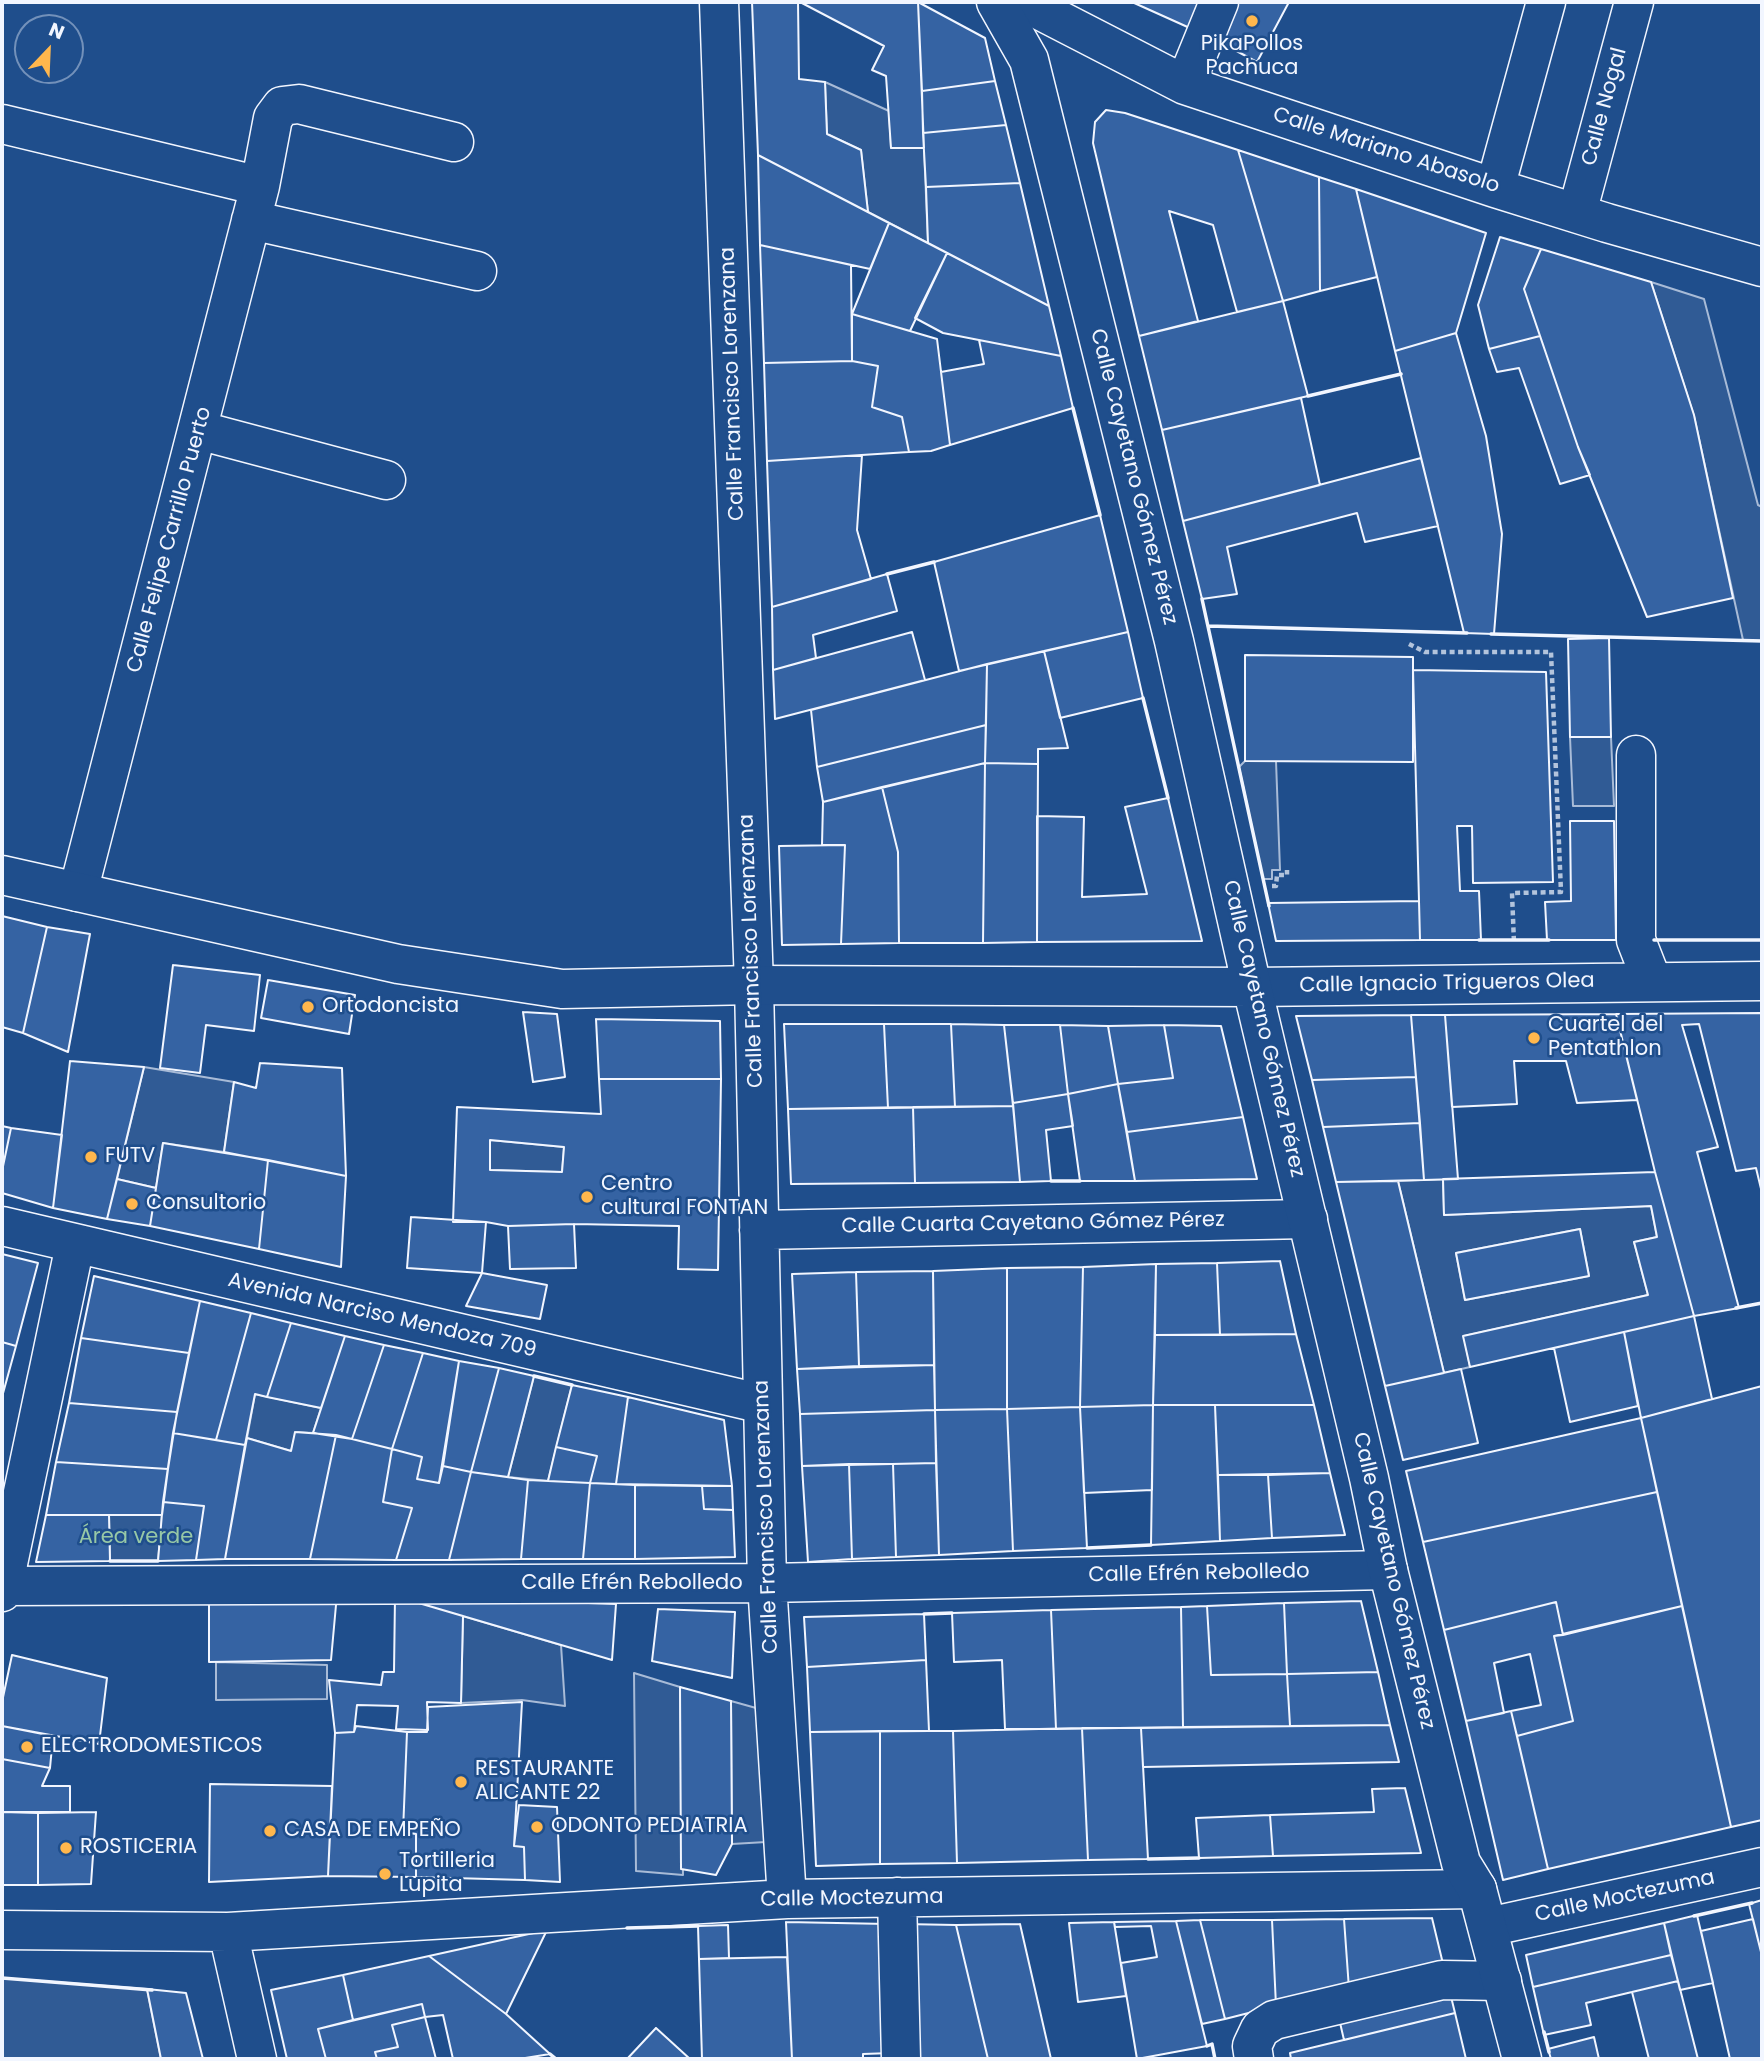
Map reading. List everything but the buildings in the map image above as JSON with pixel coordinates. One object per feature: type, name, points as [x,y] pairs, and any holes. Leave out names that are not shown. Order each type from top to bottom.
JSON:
[{"type":"street","name":"Calle Francisco Lorenzana","points":[[719,2],[754,985],[767,1583],[787,1899]]},
{"type":"street","name":"Calle Cayetano Gómez Pérez","points":[[996,2],[1029,60],[1174,641],[1388,1570],[1461,1863],[1476,1889],[1488,1927],[1522,2059]]},
{"type":"street","name":"Calle Mariano Abasolo","points":[[1024,2],[1185,85],[1495,188],[1762,267]]},
{"type":"street","points":[[1185,85],[1219,2]]},
{"type":"street","points":[[1495,188],[1546,2]]},
{"type":"street","name":"Calle Nogal","points":[[1577,213],[1634,2]]},
{"type":"street","name":"Calle Felipe Carrillo Puerto","points":[[78,892],[256,203],[274,118],[282,106],[299,104],[454,142]]},
{"type":"street","points":[[2,124],[477,271]]},
{"type":"street","points":[[198,430],[386,480]]},
{"type":"street","points":[[1636,755],[1636,940],[1652,981]]},
{"type":"street","points":[[2,875],[398,964],[562,989],[754,985]]},
{"type":"street","name":"Calle Ignacio Trigueros Olea","points":[[754,985],[1252,987],[1762,981]]},
{"type":"street","name":"Calle Cuarta Cayetano Gómez Pérez","points":[[759,1230],[1308,1219]]},
{"type":"street","name":"Avenida Narciso Mendoza 709","points":[[2,1226],[763,1404]]},
{"type":"street","points":[[2,1588],[75,1245]]},
{"type":"street","name":"Calle Efrén Rebolledo","points":[[2,1588],[767,1583],[1388,1570]]},
{"type":"street","name":"Calle Moctezuma","points":[[1488,1927],[1762,1867]]},
{"type":"street","name":"Calle Moctezuma","points":[[2,1930],[228,1932],[787,1899],[1476,1889]]},
{"type":"street","points":[[897,1897],[901,2059]]},
{"type":"street","points":[[228,1932],[257,2059]]},
{"type":"street","points":[[1254,2059],[1252,2046],[1260,2029],[1274,2020],[1442,1980],[1503,1981]]},
{"type":"path","points":[[1409,644],[1425,652],[1551,652],[1561,892],[1512,893],[1514,947]]},
{"type":"path","points":[[1264,886],[1276,886],[1277,875],[1287,875],[1287,870]]},
{"type":"green space","points":[[825,82],[889,111],[891,148],[924,148],[928,243],[868,212],[861,150],[827,134]]},
{"type":"green space","points":[[1651,282],[1704,299],[1758,505],[1762,507],[1762,641],[1743,640],[1694,416]]},
{"type":"green space","points":[[1570,737],[1611,737],[1614,806],[1573,806]]},
{"type":"green space","points":[[1245,761],[1276,761],[1280,870],[1272,870],[1272,879],[1263,879],[1239,767]]},
{"type":"green space","points":[[144,1067],[234,1082],[224,1152],[163,1143],[156,1188],[117,1179]]},
{"type":"green space","points":[[490,1140],[564,1147],[562,1172],[490,1170]]},
{"type":"green space","points":[[1443,1179],[1444,1215],[1651,1206],[1657,1237],[1634,1242],[1648,1295],[1464,1336],[1470,1367],[1444,1373],[1398,1181]],"holes":[[[1580,1229],[1589,1276],[1465,1300],[1456,1253]]]},
{"type":"green space","points":[[534,1376],[572,1385],[548,1481],[508,1477]]},
{"type":"green space","points":[[255,1394],[321,1408],[313,1433],[296,1432],[291,1451],[247,1438]]},
{"type":"green space","name":"Área verde","points":[[109,1515],[162,1515],[158,1561],[110,1561]]},
{"type":"green space","points":[[463,1616],[561,1645],[565,1706],[522,1700],[461,1703]]},
{"type":"green space","points":[[216,1662],[327,1665],[327,1699],[216,1700]]},
{"type":"green space","points":[[634,1673],[680,1687],[683,1875],[636,1871]]},
{"type":"green space","points":[[731,1701],[756,1708],[766,1842],[732,1844]]},
{"type":"green space","points":[[2,1978],[147,1989],[161,2059],[2,2059]]},
{"type":"wall","points":[[1308,396],[1401,374]]},
{"type":"wall","points":[[1073,408],[1100,515]]},
{"type":"wall","points":[[887,574],[934,562]]},
{"type":"wall","points":[[1202,599],[1269,906]]},
{"type":"wall","points":[[1208,626],[1467,633]]},
{"type":"wall","points":[[1491,634],[1762,641]]},
{"type":"wall","points":[[1143,698],[1168,798]]},
{"type":"wall","points":[[1479,940],[1549,940]]},
{"type":"wall","points":[[1654,940],[1762,940]]},
{"type":"wall","points":[[1051,1181],[1080,1181]]},
{"type":"wall","points":[[1736,1308],[1762,1303]]},
{"type":"wall","points":[[534,1376],[572,1385]]},
{"type":"wall","points":[[1087,1548],[1151,1545]]},
{"type":"wall","points":[[110,1561],[158,1561]]},
{"type":"wall","points":[[924,1614],[952,1613]]},
{"type":"wall","points":[[1148,1859],[1199,1858]]},
{"type":"wall","points":[[1694,1916],[1752,1903]]},
{"type":"wall","points":[[627,1928],[698,1926]]},
{"type":"wall","points":[[2,1978],[152,1990]]},
{"type":"wall","points":[[1544,2032],[1549,2052]]},
{"type":"wall","points":[[1207,2046],[1212,2044],[1215,2059]]},
{"type":"wall","points":[[550,2054],[556,2059]]},
{"type":"place","name":"PikaPollos Pachuca","points":[[1252,21]]},
{"type":"place","name":"Ortodoncista","points":[[308,1007]]},
{"type":"place","name":"Cuartel del Pentathlon","points":[[1534,1038]]},
{"type":"place","name":"FUTV","points":[[91,1157]]},
{"type":"place","name":"Centro cultural FONTAN","points":[[587,1197]]},
{"type":"place","name":"Consultorio","points":[[132,1204]]},
{"type":"place","name":"ELECTRODOMESTICOS","points":[[27,1747]]},
{"type":"place","name":"RESTAURANTE ALICANTE 22","points":[[461,1782]]},
{"type":"place","name":"ODONTO PEDIATRIA","points":[[537,1827]]},
{"type":"place","name":"CASA DE EMPEÑO","points":[[270,1831]]},
{"type":"place","name":"ROSTICERIA","points":[[66,1848]]},
{"type":"place","name":"Tortilleria Lupita","points":[[385,1874]]}]
